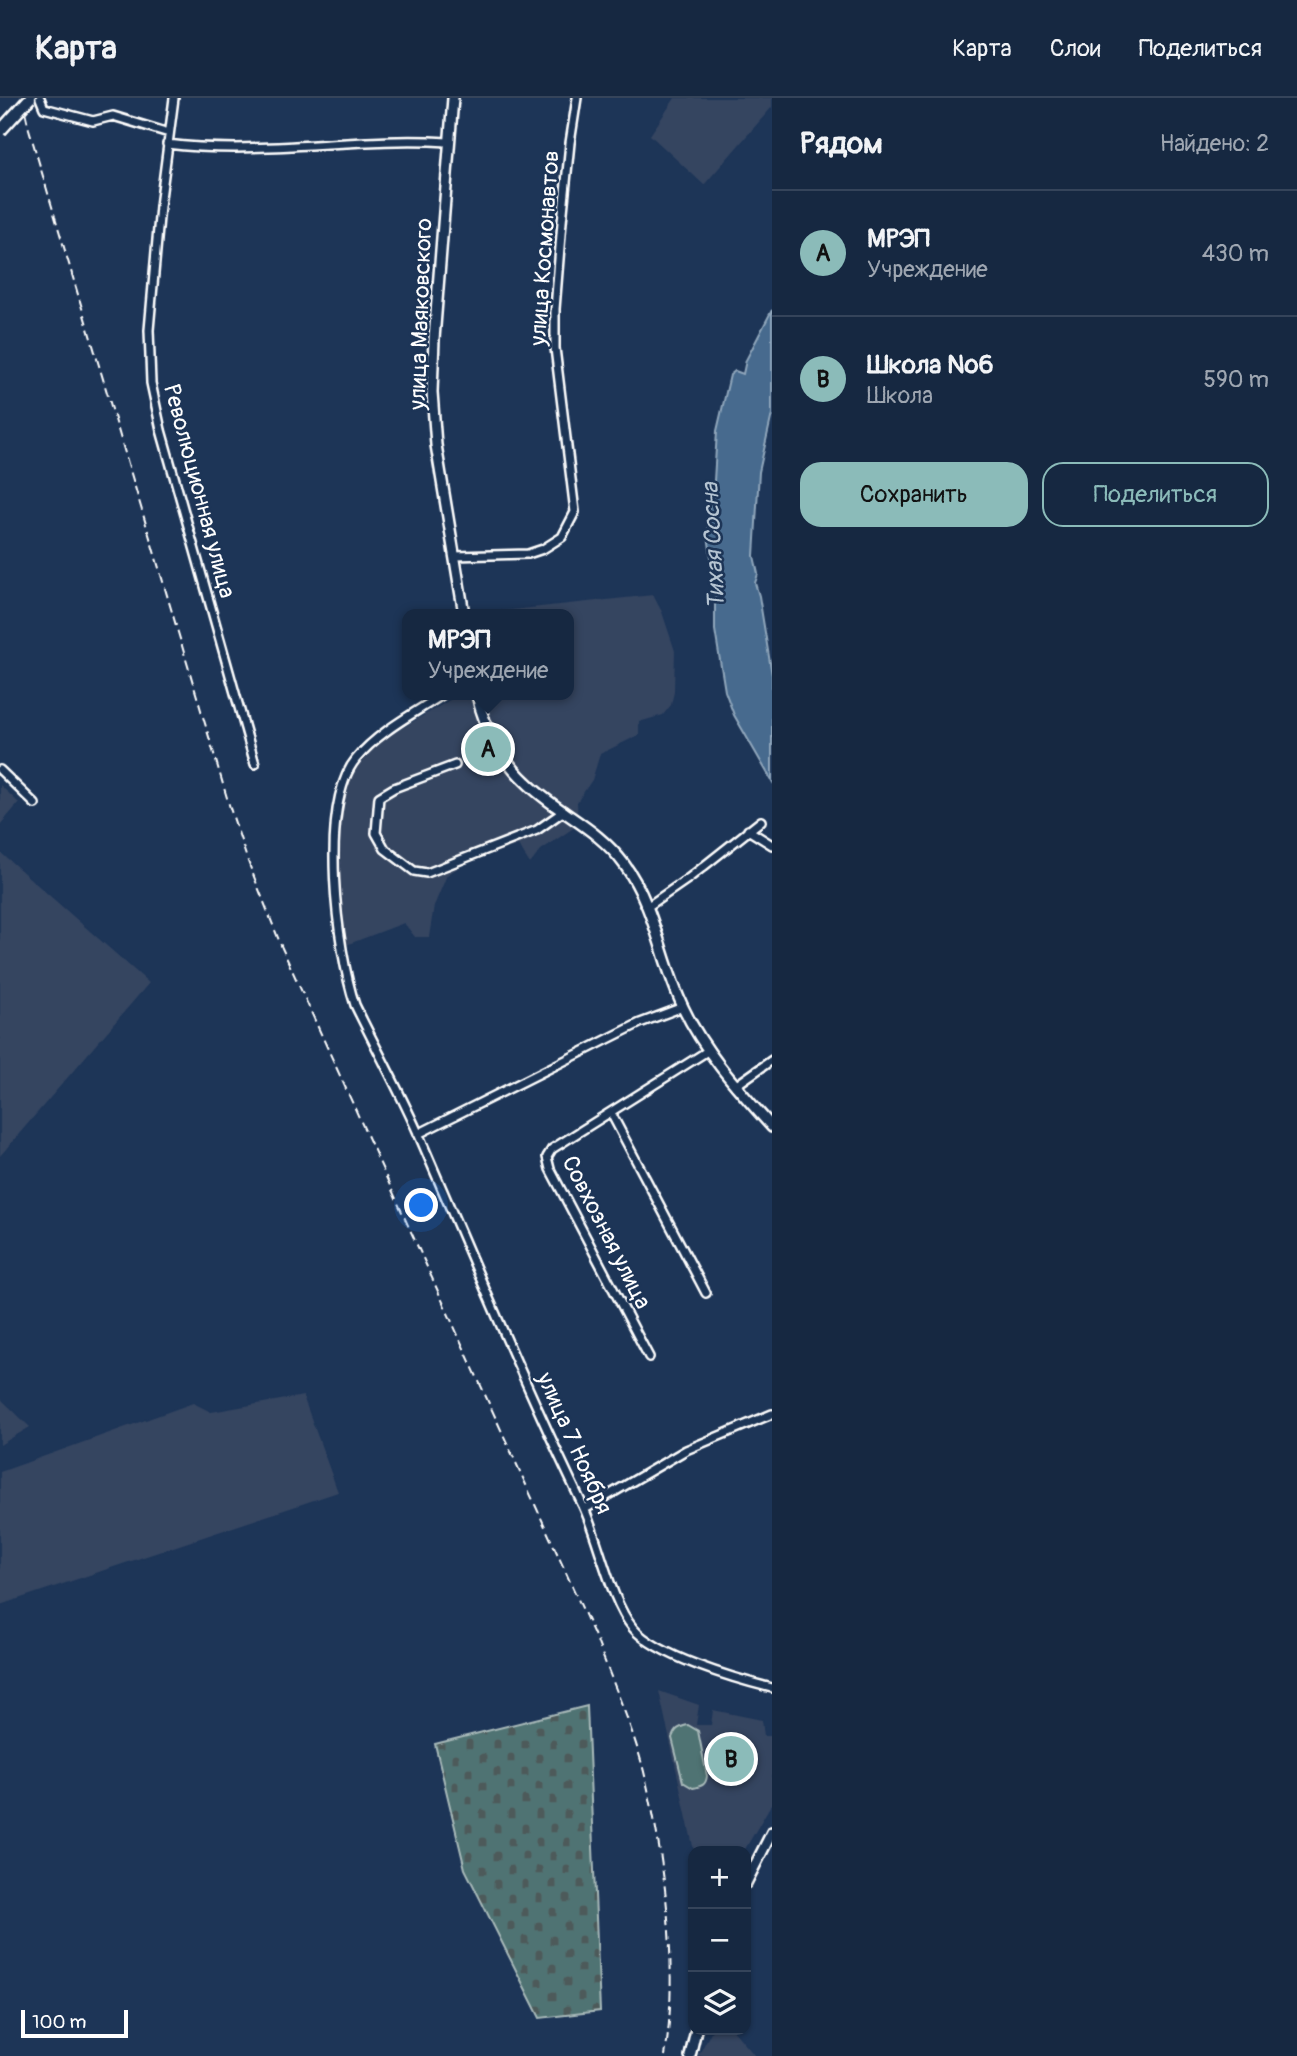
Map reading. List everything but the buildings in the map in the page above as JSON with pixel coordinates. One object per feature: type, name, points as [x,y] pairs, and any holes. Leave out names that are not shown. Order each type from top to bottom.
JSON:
[{"type":"main road","points":[[0,131],[30,98]]},
{"type":"street","points":[[40,98],[44,108],[62,114],[93,121],[113,116],[169,133]]},
{"type":"street","name":"Революционная улица","points":[[174,98],[149,330],[151,383],[161,430],[255,764]]},
{"type":"street","name":"улица Маяковского","points":[[453,98],[433,339],[432,392],[436,445],[463,609]]},
{"type":"street","name":"улица Космонавтов","points":[[454,556],[528,554],[543,549],[562,537],[575,512],[571,465],[558,388],[555,322],[570,142],[577,98]]},
{"type":"street","points":[[167,144],[235,148],[403,139],[448,142]]},
{"type":"street","name":"улица 7 Ноября","points":[[435,700],[373,742],[354,761],[342,781],[333,882],[348,985],[355,1005],[418,1134],[548,1436],[584,1510],[623,1613],[634,1629],[649,1642],[731,1678],[772,1688]]},
{"type":"street","points":[[478,700],[504,755],[526,783],[603,839],[625,865],[647,907],[683,1007],[735,1086],[772,1126]]},
{"type":"street","points":[[455,765],[394,788],[379,797],[376,833],[385,849],[414,871],[426,873],[452,865],[537,830],[564,811]]},
{"type":"street","points":[[0,770],[35,804]]},
{"type":"street","points":[[647,907],[689,878],[761,821]]},
{"type":"street","points":[[748,830],[772,845]]},
{"type":"street","points":[[418,1134],[640,1023],[683,1007]]},
{"type":"street","name":"Совхозная улица","points":[[649,1357],[547,1157],[552,1149],[709,1050]]},
{"type":"street","points":[[735,1086],[772,1060]]},
{"type":"street","points":[[611,1114],[706,1293]]},
{"type":"street","points":[[584,1510],[686,1450],[772,1414]]},
{"type":"street","points":[[751,1873],[772,1832]]},
{"type":"street","points":[[693,2053],[695,2035]]},
{"type":"shaded area","points":[[675,98],[772,98],[772,107],[704,185],[650,135]]},
{"type":"shaded area","points":[[653,595],[662,612],[675,651],[671,705],[663,715],[639,722],[639,735],[600,754],[592,780],[577,802],[578,825],[541,850],[530,864],[518,845],[464,864],[447,875],[434,906],[429,937],[415,937],[404,923],[346,945],[339,888],[341,809],[347,778],[360,761],[382,740],[450,700],[574,700],[574,609],[520,609]]},
{"type":"shaded area","points":[[0,785],[19,803],[0,825]]},
{"type":"shaded area","points":[[0,852],[149,983],[0,1156]]},
{"type":"shaded area","points":[[303,1396],[338,1492],[0,1605],[0,1472],[193,1403],[211,1412]]},
{"type":"shaded area","points":[[0,1398],[30,1427],[0,1445]]},
{"type":"shaded area","points":[[659,1691],[699,1705],[696,1725],[711,1725],[713,1710],[762,1720],[764,1736],[772,1736],[772,1803],[747,1846],[693,1846]]},
{"type":"shaded area","points":[[709,2035],[737,2035],[755,2056],[698,2056]]},
{"type":"green space","points":[[587,1706],[600,2011],[540,2018],[465,1869],[435,1744]]},
{"type":"green space","points":[[688,1725],[698,1731],[707,1776],[703,1785],[693,1788],[683,1782],[672,1738],[674,1732]]},
{"type":"water","name":"Тихая Сосна","points":[[772,310],[772,414],[759,472],[754,556],[758,574],[755,583],[772,675],[772,781],[734,715],[725,691],[715,630],[715,586],[708,535],[708,512],[714,481],[717,431],[730,375],[735,371],[743,374],[746,360]]},
{"type":"railway","points":[[22,98],[247,859],[282,948],[597,1641],[635,1742],[659,1844],[668,1916],[671,1988],[665,2056]]},
{"type":"place","name":"МРЭП","points":[[488,749]]},
{"type":"place","name":"Школа №6","points":[[731,1759]]}]
